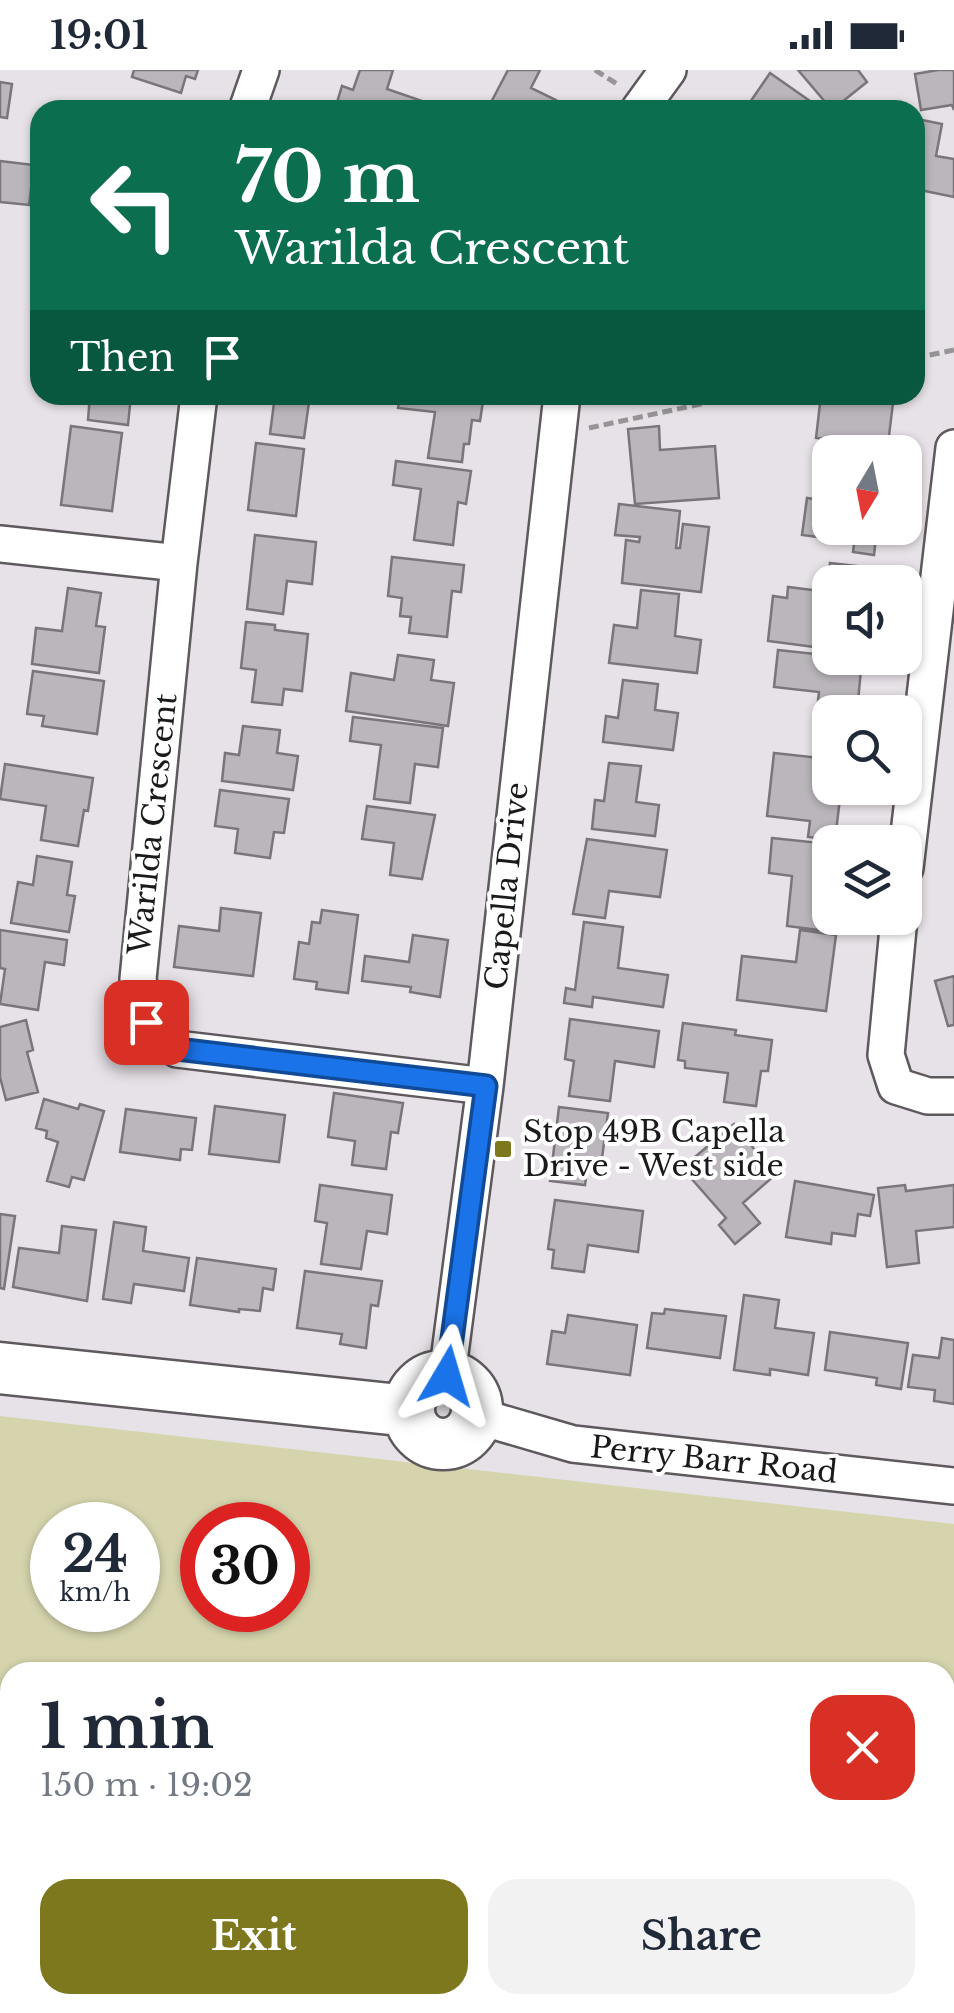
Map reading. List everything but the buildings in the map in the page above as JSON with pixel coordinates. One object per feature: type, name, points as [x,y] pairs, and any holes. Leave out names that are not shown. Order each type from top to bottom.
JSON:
[{"type":"street","points":[[250,100],[261,70]]},
{"type":"street","points":[[646,100],[668,70]]},
{"type":"street","name":"Warilda Crescent","points":[[198,405],[178,563],[138,979],[146,1022],[177,1049],[486,1086]]},
{"type":"street","name":"Capella Drive","points":[[447,1376],[486,1086],[561,405]]},
{"type":"street","points":[[910,825],[954,448]]},
{"type":"street","points":[[0,544],[178,563]]},
{"type":"street","points":[[897,935],[886,1055],[896,1086],[928,1096],[954,1096]]},
{"type":"street","points":[[0,1368],[409,1411]]},
{"type":"street","points":[[447,1376],[467,1384],[474,1394],[477,1416],[467,1435],[447,1444],[426,1439],[411,1422],[409,1411],[410,1400],[424,1381],[447,1376]]},
{"type":"street","name":"Perry Barr Road","points":[[477,1416],[573,1444],[954,1486]]},
{"type":"path","points":[[925,356],[954,350]]},
{"type":"path","points":[[557,434],[695,405]]},
{"type":"green space","points":[[0,1416],[954,1524],[954,1662],[0,1662]]},
{"type":"place","name":"Stop 49B Capella Drive - West side","points":[[503,1149]]},
{"type":"route","points":[[146,1022],[177,1049],[486,1086],[447,1376]]}]
